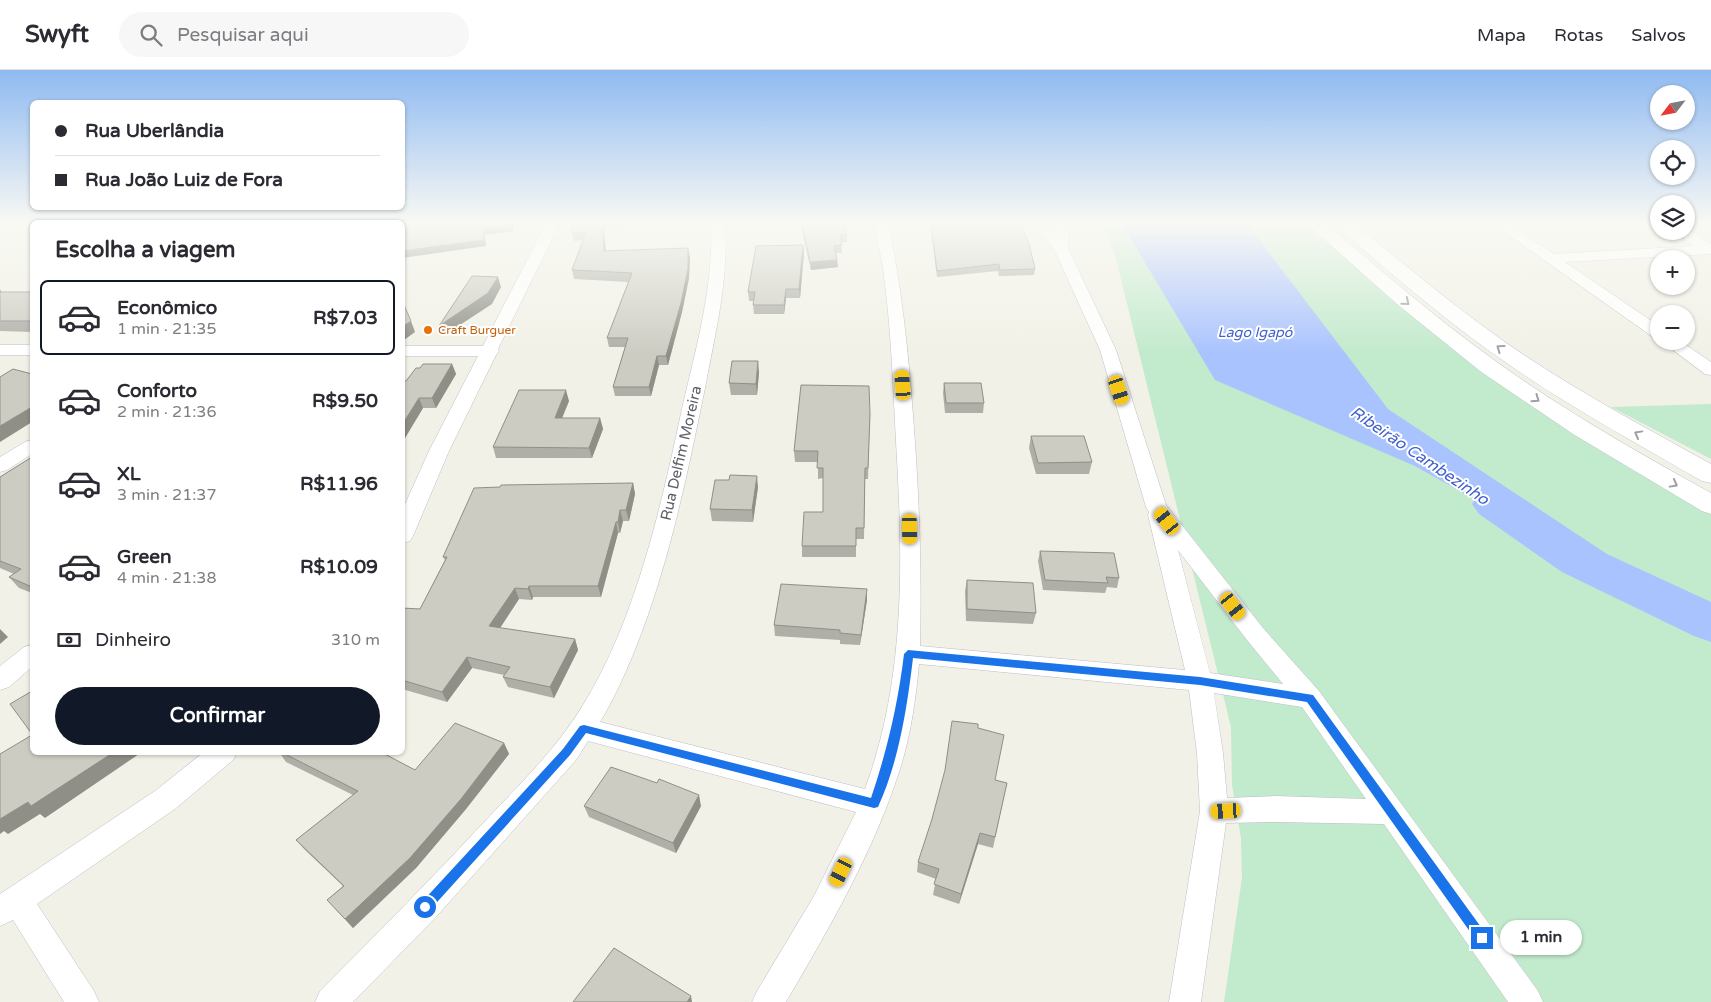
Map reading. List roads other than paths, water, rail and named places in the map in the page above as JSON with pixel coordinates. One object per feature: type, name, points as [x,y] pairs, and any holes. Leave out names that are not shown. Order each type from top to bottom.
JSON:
[{"type":"main road","points":[[1366,267],[1467,350],[1550,408],[1642,466],[1711,505]]},
{"type":"main road","points":[[1396,267],[1449,311],[1515,359],[1582,402],[1711,475]]},
{"type":"street","points":[[405,529],[439,451],[531,267]]},
{"type":"street","name":"Rua Delfim Moreira","points":[[332,1002],[425,907],[567,752],[584,729],[614,669],[640,603],[676,488],[715,288],[716,267]]},
{"type":"street","points":[[768,1002],[825,906],[874,804],[888,764],[903,701],[908,654],[911,568],[909,490],[900,350],[890,267]]},
{"type":"street","points":[[1070,267],[1108,350],[1156,507],[1200,681],[1210,753],[1214,812],[1185,1002]]},
{"type":"street","points":[[1561,267],[1650,328]]},
{"type":"street","points":[[0,350],[30,350]]},
{"type":"street","points":[[1682,350],[1711,370]]},
{"type":"street","points":[[406,354],[491,351]]},
{"type":"street","points":[[0,466],[30,447]]},
{"type":"street","points":[[1156,507],[1255,634],[1310,698],[1527,1002]]},
{"type":"street","points":[[908,654],[1200,681],[1310,698]]},
{"type":"street","points":[[0,680],[30,656]]},
{"type":"street","points":[[584,729],[874,804]]},
{"type":"street","points":[[83,1002],[6,904],[166,800],[220,755]]},
{"type":"street","points":[[1214,812],[1276,809],[1391,812]]},
{"type":"water","name":"Lago Igapó","points":[[1148,267],[1280,267],[1388,409],[1711,623],[1711,632],[1415,466],[1215,380]]},
{"type":"waterway","name":"Ribeirão Cambezinho","points":[[1494,504],[1578,560],[1711,623]]},
{"type":"place","name":"Craft Burguer","points":[[428,330]]}]
